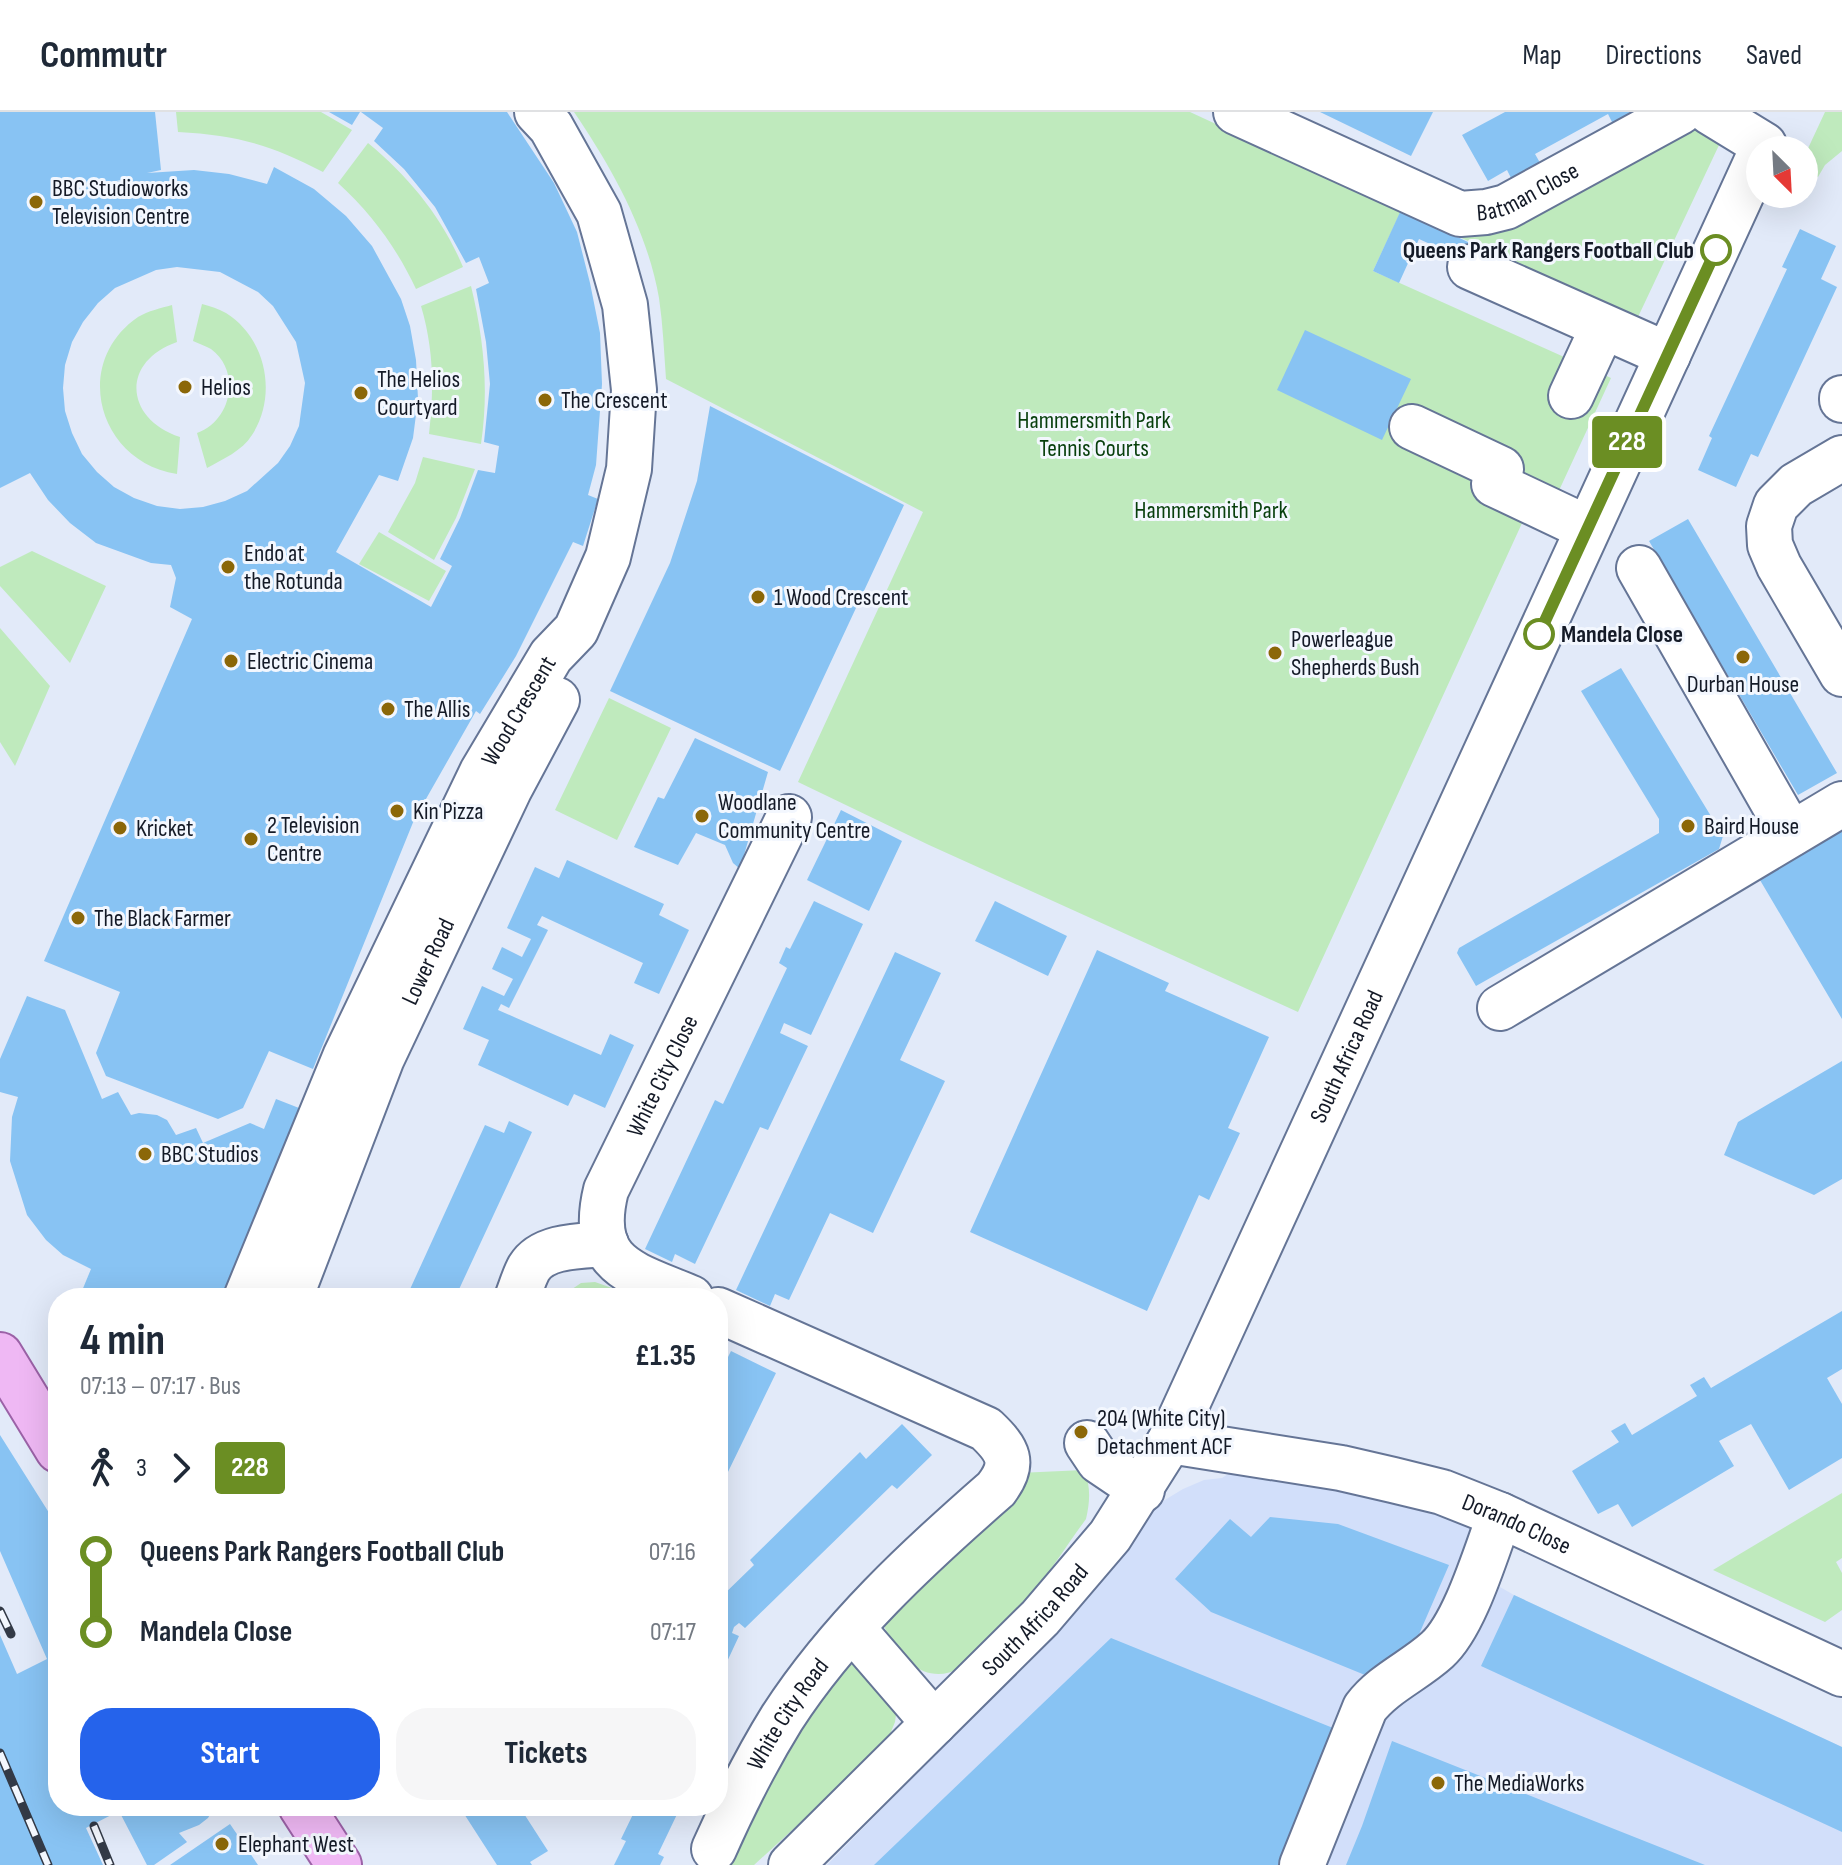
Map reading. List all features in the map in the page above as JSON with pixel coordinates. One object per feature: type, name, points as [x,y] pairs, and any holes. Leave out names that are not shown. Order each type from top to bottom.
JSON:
[{"type":"main road","points":[[0,1355],[48,1434]]},
{"type":"main road","points":[[307,1816],[339,1865]]},
{"type":"street","name":"Wood Crescent","points":[[250,1288],[345,1057],[482,772],[551,656],[576,630],[608,557],[629,469],[634,390],[625,305],[599,213],[551,127],[537,112]]},
{"type":"street","name":"Batman Close","points":[[1236,112],[1460,214],[1506,207],[1680,112]]},
{"type":"street","points":[[1710,112],[1758,136]]},
{"type":"street","name":"South Africa Road","points":[[791,1865],[1040,1618],[1110,1536],[1142,1490],[1170,1441],[1746,184]]},
{"type":"street","points":[[1470,267],[1668,355]]},
{"type":"street","points":[[1571,396],[1603,327]]},
{"type":"street","points":[[1412,427],[1501,469],[1494,484],[1587,528]]},
{"type":"street","points":[[1842,458],[1796,485],[1776,505],[1769,526],[1770,545],[1779,566],[1842,674]]},
{"type":"street","points":[[1639,568],[1791,834]]},
{"type":"street","name":"Lower Road","points":[[294,1288],[382,1058],[509,790],[573,670],[576,630]]},
{"type":"street","points":[[1500,1008],[1842,804]]},
{"type":"street","name":"White City Close","points":[[606,1244],[601,1214],[606,1190],[789,817]]},
{"type":"street","points":[[521,1288],[530,1267],[541,1255],[562,1249],[606,1244],[612,1258],[623,1268],[668,1288]]},
{"type":"street","name":"White City Road","points":[[728,1314],[986,1429],[1003,1446],[1008,1462],[1005,1477],[996,1489],[949,1530],[852,1628],[730,1784]]},
{"type":"street","name":"Dorando Close","points":[[1170,1441],[1341,1468],[1442,1492],[1500,1515],[1842,1674]]},
{"type":"street","points":[[1087,1443],[1099,1461],[1142,1490]]},
{"type":"street","points":[[1302,1865],[1365,1708],[1375,1695],[1437,1651],[1454,1633],[1500,1515]]},
{"type":"street","points":[[852,1628],[934,1723]]},
{"type":"street","name":"White City Road","points":[[714,1849],[722,1816]]},
{"type":"shaded area","points":[[1233,1471],[1310,1480],[1480,1527],[1477,1574],[1514,1595],[1842,1747],[1842,1865],[827,1865],[1073,1613],[1112,1570],[1150,1509],[1183,1489],[1204,1480],[1222,1478]]},
{"type":"green space","points":[[176,112],[321,112],[352,130],[323,172],[253,143],[178,132]]},
{"type":"green space","name":"Hammersmith Park","points":[[574,112],[1190,112],[1401,210],[1464,223],[1690,126],[1720,143],[1638,317],[1401,211],[1373,271],[1611,378],[1556,497],[1523,521],[1298,1012],[929,845],[798,782],[923,512],[666,379],[659,298],[646,248],[626,200]]},
{"type":"green space","points":[[1825,112],[1842,112],[1842,151],[1825,165],[1818,177],[1818,136],[1814,136]]},
{"type":"green space","points":[[368,143],[398,170],[423,199],[445,231],[463,267],[416,289],[382,232],[338,183]]},
{"type":"green space","points":[[471,286],[484,365],[485,404],[481,444],[429,434],[432,370],[421,306]]},
{"type":"green space","points":[[202,304],[226,313],[251,337],[264,368],[266,385],[260,419],[248,441],[207,468],[197,433],[218,418],[225,407],[229,383],[221,359],[211,349],[193,341]]},
{"type":"green space","points":[[172,305],[177,342],[159,351],[146,363],[138,376],[136,390],[148,417],[162,429],[180,437],[177,474],[150,466],[128,451],[112,431],[103,408],[100,384],[105,359],[117,336],[138,317]]},
{"type":"green space","points":[[423,457],[475,469],[456,518],[434,560],[388,532],[415,483]]},
{"type":"green space","points":[[379,532],[446,571],[429,601],[359,564]]},
{"type":"green space","points":[[32,551],[106,586],[70,663],[0,586],[0,567]]},
{"type":"green space","points":[[0,628],[50,686],[15,766],[0,742]]},
{"type":"green space","points":[[609,698],[671,728],[617,840],[555,810]]},
{"type":"green space","points":[[595,1282],[612,1288],[574,1288],[581,1283]]},
{"type":"green space","points":[[1084,1470],[1089,1494],[1086,1519],[1028,1600],[994,1640],[960,1668],[947,1673],[928,1672],[905,1659],[883,1623],[1018,1473]]},
{"type":"green space","points":[[1842,1493],[1842,1558],[1836,1562],[1842,1573],[1842,1610],[1825,1622],[1713,1570]]},
{"type":"green space","points":[[847,1665],[860,1665],[898,1700],[895,1722],[886,1744],[754,1865],[712,1865],[790,1733]]},
{"type":"building","points":[[0,112],[155,112],[161,170],[147,173],[194,170],[229,174],[267,184],[274,167],[314,189],[346,216],[372,246],[401,299],[416,360],[418,399],[413,438],[398,481],[379,475],[336,552],[431,607],[452,566],[440,559],[478,470],[495,473],[499,446],[484,442],[490,384],[476,289],[489,283],[479,257],[466,263],[435,207],[404,169],[374,141],[383,128],[361,112],[507,112],[554,183],[577,232],[600,333],[602,384],[596,465],[588,495],[598,499],[583,546],[573,542],[516,656],[480,714],[476,711],[414,820],[313,1069],[269,1051],[243,1108],[218,1119],[106,1076],[96,1053],[120,992],[44,961],[192,619],[170,607],[176,578],[171,565],[151,563],[96,543],[70,523],[48,500],[30,473],[0,488]],"holes":[[[125,179],[85,193],[103,184]],[[177,267],[220,272],[258,292],[273,306],[296,342],[305,383],[299,426],[278,463],[247,491],[203,507],[180,509],[157,506],[134,498],[114,487],[97,472],[82,454],[72,433],[65,411],[63,388],[65,365],[72,342],[98,303],[115,288],[156,270]]]},
{"type":"building","points":[[329,112],[360,112],[352,125]]},
{"type":"building","points":[[1320,112],[1433,112],[1411,156]]},
{"type":"building","points":[[1505,112],[1644,112],[1615,128],[1608,114],[1535,154],[1543,168],[1514,184],[1507,170],[1488,181],[1462,135]]},
{"type":"building","points":[[1401,210],[1470,243],[1463,259],[1419,239],[1399,283],[1373,271]]},
{"type":"building","points":[[1800,229],[1836,246],[1821,279],[1837,287],[1758,457],[1751,454],[1736,487],[1698,470],[1712,438],[1709,436],[1787,269],[1782,267]]},
{"type":"building","points":[[1305,330],[1411,379],[1382,440],[1277,390]]},
{"type":"building","name":"1 Wood Crescent","points":[[710,406],[904,505],[780,771],[610,691],[670,563],[697,481]]},
{"type":"building","name":"Durban House","points":[[1688,519],[1837,773],[1798,795],[1649,541]]},
{"type":"building","name":"Baird House","points":[[1621,668],[1723,836],[1719,849],[1476,986],[1457,953],[1459,948],[1659,833],[1659,819],[1581,691]]},
{"type":"building","name":"Woodlane Community Centre","points":[[695,738],[768,772],[740,869],[733,863],[725,845],[696,833],[678,865],[634,847],[658,797],[664,799]]},
{"type":"building","points":[[841,810],[902,841],[869,911],[807,880]]},
{"type":"building","points":[[1842,825],[1842,1019],[1757,875]]},
{"type":"building","points":[[567,860],[664,904],[659,915],[689,930],[659,994],[634,983],[643,963],[542,916],[537,925],[548,930],[509,1008],[501,1004],[498,1010],[601,1055],[610,1034],[634,1045],[605,1108],[574,1094],[568,1106],[478,1065],[489,1040],[463,1029],[482,986],[504,996],[513,979],[492,969],[502,947],[522,957],[531,939],[507,928],[535,867],[559,878]]},
{"type":"building","points":[[814,901],[863,924],[811,1035],[784,1023],[780,1033],[808,1046],[768,1130],[760,1127],[695,1264],[675,1254],[672,1262],[645,1249],[715,1100],[723,1104],[787,968],[779,963],[786,947],[790,949]]},
{"type":"building","points":[[995,901],[1067,936],[1048,976],[975,941]]},
{"type":"building","points":[[1097,950],[1169,983],[1165,991],[1269,1037],[1228,1128],[1240,1133],[1209,1200],[1199,1195],[1147,1311],[970,1232]]},
{"type":"building","points":[[895,952],[941,973],[900,1060],[945,1081],[873,1233],[830,1213],[789,1300],[775,1294],[770,1306],[736,1290]]},
{"type":"building","name":"BBC Studios","points":[[27,996],[65,1010],[102,1099],[118,1092],[131,1115],[157,1115],[167,1120],[176,1135],[196,1128],[203,1143],[250,1123],[264,1129],[276,1099],[299,1108],[226,1288],[83,1288],[91,1269],[63,1255],[46,1240],[27,1215],[10,1161],[12,1117],[18,1097],[0,1092],[0,1059]]},
{"type":"building","points":[[1842,1061],[1842,1179],[1814,1195],[1724,1155],[1738,1122]]},
{"type":"building","points":[[509,1121],[532,1132],[460,1288],[411,1288],[485,1125],[504,1133]]},
{"type":"building","points":[[1842,1311],[1842,1369],[1827,1378],[1842,1404],[1842,1458],[1789,1490],[1751,1424],[1719,1441],[1734,1466],[1632,1527],[1618,1504],[1598,1514],[1572,1471],[1619,1442],[1611,1431],[1625,1423],[1632,1435],[1697,1396],[1690,1385],[1704,1377],[1711,1388]]},
{"type":"building","points":[[731,1351],[776,1373],[728,1472],[728,1357]]},
{"type":"building","points":[[902,1424],[932,1455],[897,1489],[892,1485],[745,1628],[739,1623],[734,1627],[732,1633],[739,1636],[728,1660],[728,1590],[754,1565],[750,1560],[860,1452],[866,1459]]},
{"type":"building","points":[[0,1435],[48,1511],[48,1816],[109,1816],[86,1828],[103,1865],[0,1865],[0,1635],[17,1674],[47,1659],[0,1551]]},
{"type":"building","points":[[1270,1517],[1338,1524],[1449,1565],[1417,1639],[1365,1675],[1211,1612],[1175,1579],[1230,1519],[1251,1537]]},
{"type":"building","points":[[1514,1595],[1842,1747],[1842,1832],[1481,1666]]},
{"type":"building","points":[[1111,1638],[1333,1728],[1278,1865],[874,1865]]},
{"type":"building","name":"The MediaWorks","points":[[1392,1741],[1705,1865],[1346,1865]]},
{"type":"building","points":[[122,1816],[209,1816],[199,1825],[179,1833],[187,1842],[154,1865],[147,1865]]},
{"type":"building","points":[[465,1816],[525,1816],[548,1851],[530,1862],[532,1865],[497,1865]]},
{"type":"building","points":[[632,1816],[676,1816],[658,1854],[664,1857],[660,1865],[614,1865],[626,1841],[621,1839]]},
{"type":"building","name":"Elephant West","points":[[230,1824],[258,1865],[170,1865]]},
{"type":"railway","points":[[0,1611],[11,1634]]},
{"type":"railway","points":[[0,1753],[48,1865]]},
{"type":"railway","points":[[94,1826],[110,1865]]},
{"type":"bus line","name":"228","points":[[1539,634],[1716,250]]},
{"type":"place","name":"BBC Studioworks Television Centre","points":[[36,202]]},
{"type":"place","name":"Queens Park Rangers Football Club","points":[[1716,250]]},
{"type":"place","name":"Helios","points":[[185,387]]},
{"type":"place","name":"The Helios Courtyard","points":[[361,393]]},
{"type":"place","name":"The Crescent","points":[[545,400]]},
{"type":"place","name":"Endo at the Rotunda","points":[[228,567]]},
{"type":"place","name":"1 Wood Crescent","points":[[758,597]]},
{"type":"place","name":"Mandela Close","points":[[1539,634]]},
{"type":"place","name":"Powerleague Shepherds Bush","points":[[1275,653]]},
{"type":"place","name":"Durban House","points":[[1743,657]]},
{"type":"place","name":"Electric Cinema","points":[[231,661]]},
{"type":"place","name":"The Allis","points":[[388,709]]},
{"type":"place","name":"Kin Pizza","points":[[397,811]]},
{"type":"place","name":"Woodlane Community Centre","points":[[702,816]]},
{"type":"place","name":"Baird House","points":[[1688,826]]},
{"type":"place","name":"Kricket","points":[[120,828]]},
{"type":"place","name":"2 Television Centre","points":[[251,839]]},
{"type":"place","name":"The Black Farmer","points":[[78,918]]},
{"type":"place","name":"BBC Studios","points":[[145,1154]]},
{"type":"place","name":"204 (White City) Detachment ACF","points":[[1081,1432]]},
{"type":"place","name":"The MediaWorks","points":[[1438,1783]]},
{"type":"place","name":"Elephant West","points":[[222,1844]]},
{"type":"park label","name":"Hammersmith Park Tennis Courts","points":[[1094,434]]}]
